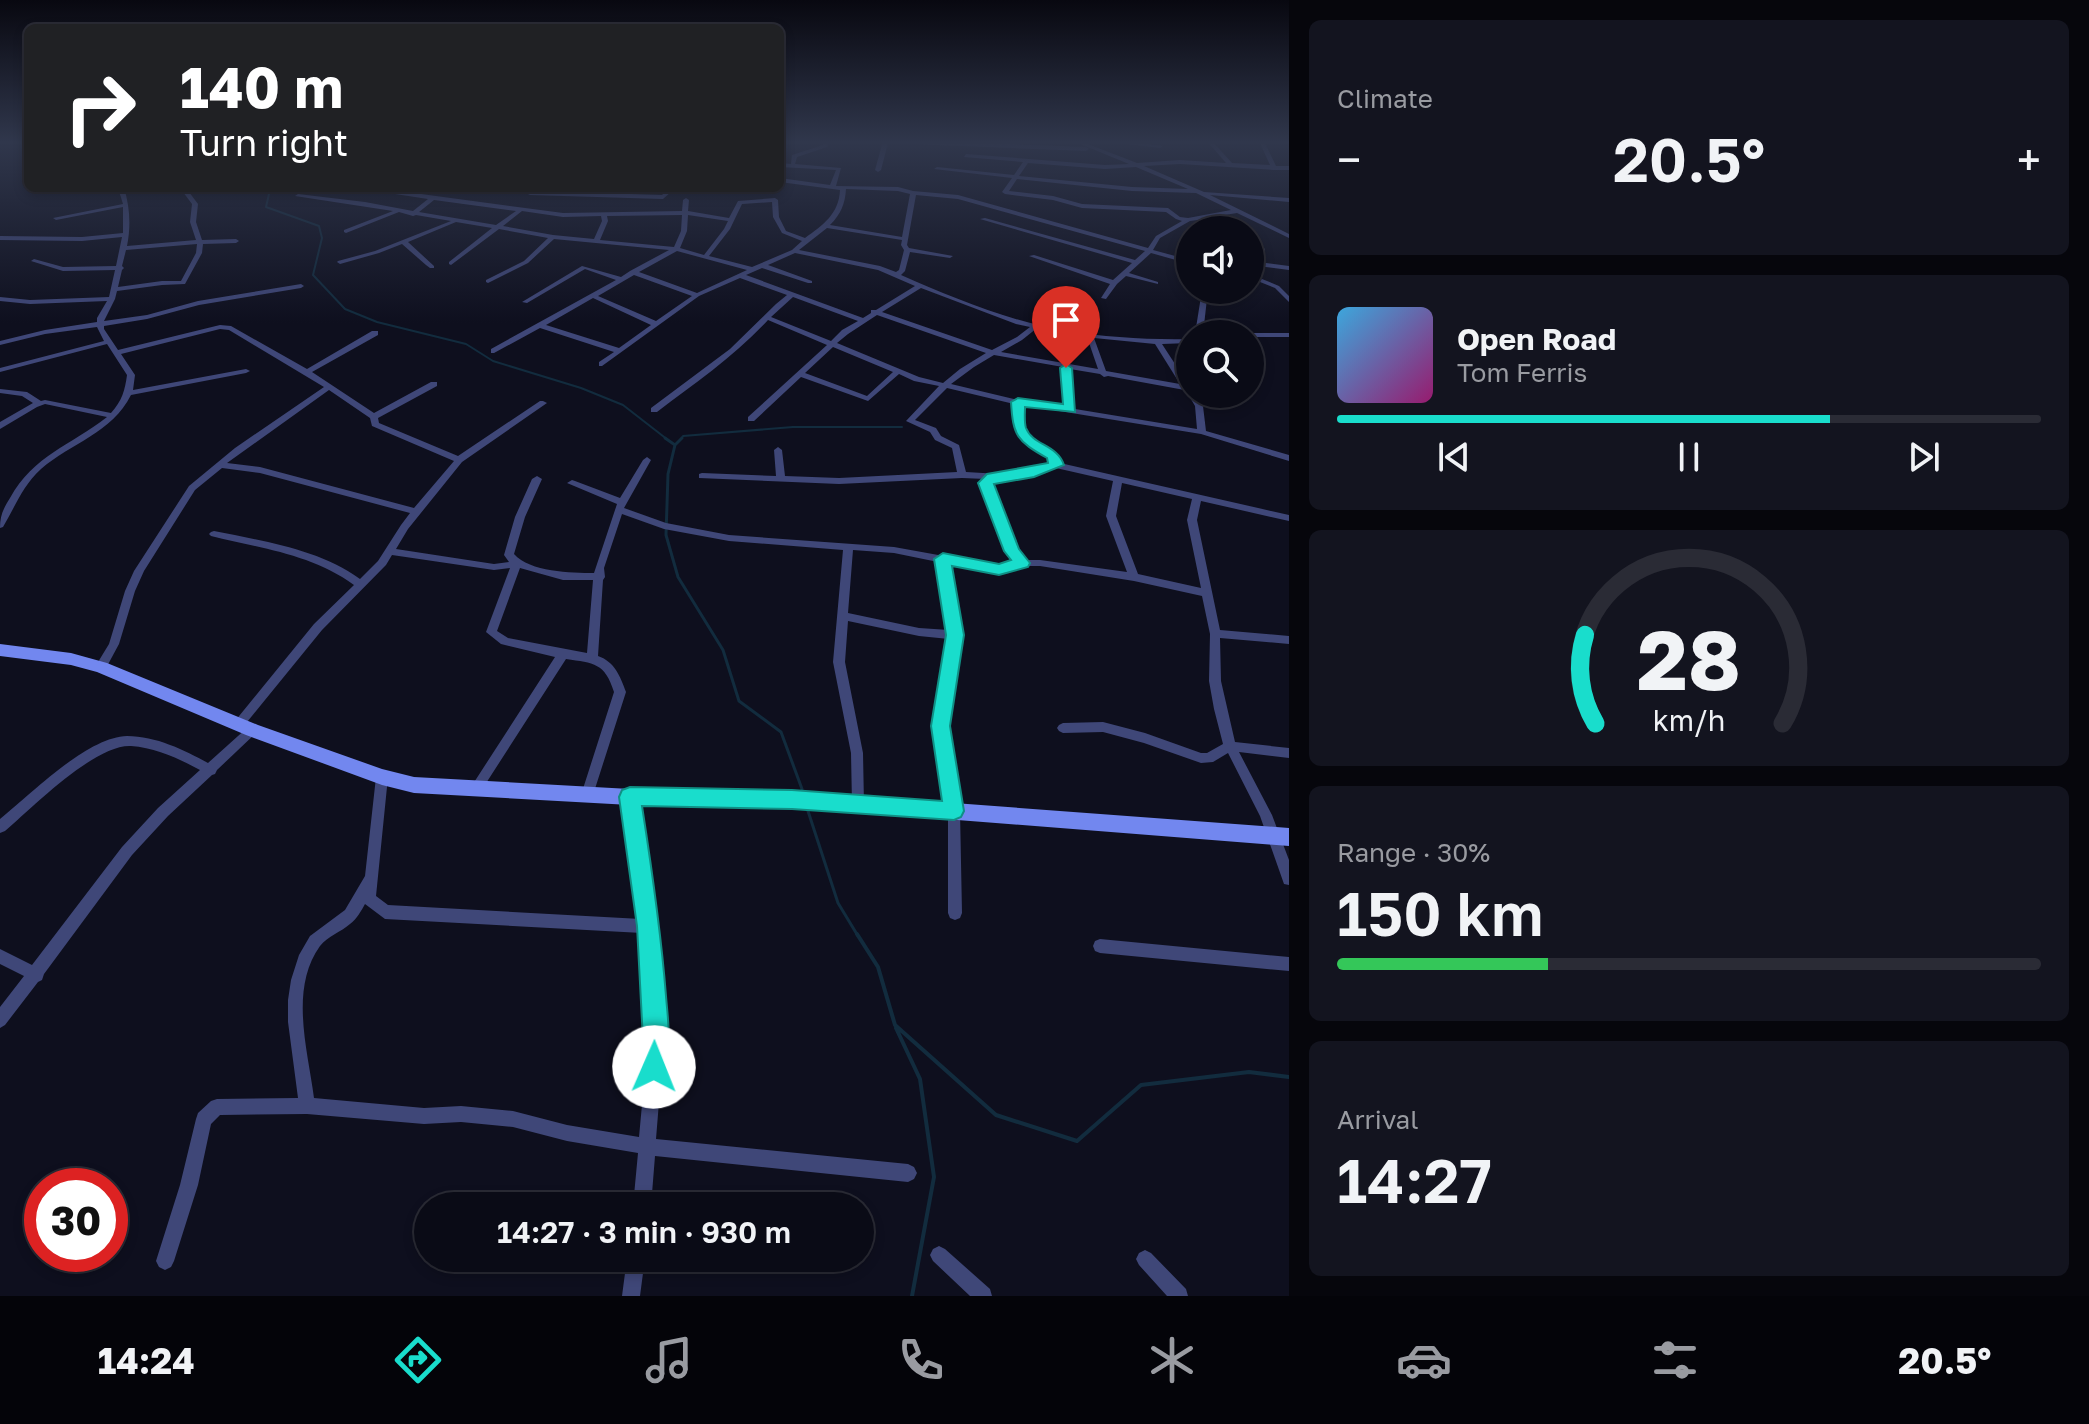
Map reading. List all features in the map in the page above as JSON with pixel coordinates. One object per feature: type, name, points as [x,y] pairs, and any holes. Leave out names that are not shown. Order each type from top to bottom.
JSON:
[{"type":"street","points":[[0,525],[26,479],[37,468],[113,416],[128,393],[131,375],[100,329],[121,268],[126,235],[125,201]]},
{"type":"street","points":[[113,290],[183,283],[199,253],[200,242],[193,222],[193,201]]},
{"type":"street","points":[[344,201],[553,237],[676,249],[754,270]]},
{"type":"street","points":[[365,204],[369,201]]},
{"type":"street","points":[[413,214],[429,201]]},
{"type":"street","points":[[458,201],[563,215],[687,213],[732,220]]},
{"type":"street","points":[[563,215],[571,201]]},
{"type":"street","points":[[494,351],[676,249],[684,231],[686,201]]},
{"type":"street","points":[[706,256],[732,220],[739,202],[748,201]]},
{"type":"street","points":[[775,201],[776,217],[784,232],[805,240]]},
{"type":"street","points":[[602,364],[697,295],[794,251],[805,240],[832,224],[842,201]]},
{"type":"street","points":[[896,275],[902,271],[907,250],[912,201]]},
{"type":"street","points":[[974,201],[1176,258]]},
{"type":"street","points":[[1066,201],[1082,206],[1170,211],[1176,216]]},
{"type":"street","points":[[1134,201],[1140,207]]},
{"type":"street","points":[[1218,201],[1289,236]]},
{"type":"street","points":[[56,218],[126,205]]},
{"type":"street","points":[[1113,207],[1112,213],[1120,217]]},
{"type":"street","points":[[451,263],[520,210]]},
{"type":"street","points":[[346,231],[398,211]]},
{"type":"street","points":[[1205,216],[1237,211]]},
{"type":"street","points":[[596,242],[605,221],[604,214]]},
{"type":"street","points":[[983,219],[1137,263]]},
{"type":"street","points":[[340,262],[403,242],[453,221]]},
{"type":"street","points":[[826,226],[906,239]]},
{"type":"street","points":[[1104,298],[1114,283],[1149,251],[1158,237],[1176,227]]},
{"type":"street","points":[[0,238],[82,239],[126,235]]},
{"type":"street","points":[[488,281],[526,262],[553,237]]},
{"type":"street","points":[[124,248],[236,241]]},
{"type":"street","points":[[403,242],[415,247],[423,261],[432,267]]},
{"type":"street","points":[[907,250],[950,256]]},
{"type":"street","points":[[794,251],[859,262],[1035,326],[1090,336],[1176,341]]},
{"type":"street","points":[[1032,256],[1114,283]]},
{"type":"street","points":[[34,261],[63,269],[121,268]]},
{"type":"street","points":[[1264,265],[1289,268]]},
{"type":"street","points":[[763,266],[810,282]]},
{"type":"street","points":[[525,302],[584,267],[619,279]]},
{"type":"street","points":[[632,272],[697,295]]},
{"type":"street","points":[[1124,273],[1156,283]]},
{"type":"street","points":[[741,276],[861,320]]},
{"type":"street","points":[[1264,282],[1277,287],[1289,300]]},
{"type":"street","points":[[0,343],[147,317],[198,303],[301,286]]},
{"type":"street","points":[[751,419],[861,320],[920,286]]},
{"type":"street","points":[[654,410],[733,349],[766,317],[768,311],[792,295]]},
{"type":"street","points":[[593,296],[656,324]]},
{"type":"street","points":[[0,299],[30,302],[112,299]]},
{"type":"street","points":[[974,305],[982,299]]},
{"type":"street","points":[[874,312],[990,352],[1176,389]]},
{"type":"street","points":[[766,317],[897,372],[943,385],[1018,402],[1202,432],[1289,458]]},
{"type":"street","points":[[541,326],[619,351]]},
{"type":"street","points":[[962,475],[956,447],[938,438],[933,430],[910,421],[943,385],[990,352],[1020,342],[1035,326]]},
{"type":"street","points":[[116,353],[220,327],[231,328],[330,386],[374,417],[375,424],[459,460]]},
{"type":"street","points":[[307,372],[375,333]]},
{"type":"street","points":[[1264,335],[1289,335]]},
{"type":"street","points":[[1090,336],[1104,375]]},
{"type":"street","points":[[0,370],[107,342]]},
{"type":"street","points":[[1157,342],[1176,371]]},
{"type":"street","points":[[1066,368],[1071,409]]},
{"type":"street","points":[[128,393],[246,371]]},
{"type":"street","points":[[800,374],[868,399],[897,372]]},
{"type":"street","points":[[374,417],[434,384]]},
{"type":"street","points":[[101,667],[114,644],[139,571],[192,488],[218,465],[330,386]]},
{"type":"street","points":[[0,391],[24,394],[39,403]]},
{"type":"street","points":[[1018,402],[1020,430],[1032,444],[1053,456],[1056,465]]},
{"type":"street","points":[[0,426],[39,403],[56,403],[113,416]]},
{"type":"street","points":[[0,1020],[37,975],[90,897],[127,851],[163,812],[211,770],[318,627],[360,584],[370,578],[416,512],[459,460],[543,403]]},
{"type":"street","points":[[1199,408],[1202,432]]},
{"type":"street","points":[[778,450],[781,477]]},
{"type":"street","points":[[592,656],[599,568],[622,506],[647,460]]},
{"type":"street","points":[[218,465],[260,470],[416,512]]},
{"type":"street","points":[[702,476],[839,481],[962,475],[992,478],[1029,474],[1056,465],[1289,518]]},
{"type":"street","points":[[992,478],[985,487],[1012,551],[1022,563]]},
{"type":"street","points":[[537,479],[520,517],[513,560],[491,632],[505,641],[563,654],[592,656],[607,664],[620,692],[587,795]]},
{"type":"street","points":[[1118,480],[1111,516],[1134,577]]},
{"type":"street","points":[[572,483],[669,526],[729,538],[848,546],[999,570],[1022,563],[1134,577],[1205,593]]},
{"type":"street","points":[[1197,499],[1192,520],[1215,634],[1215,681],[1230,746],[1282,836],[1289,879]]},
{"type":"street","points":[[214,534],[261,544],[324,565],[360,584]]},
{"type":"street","points":[[848,546],[839,662],[857,753],[858,804]]},
{"type":"street","points":[[390,551],[494,567],[513,560],[563,576],[600,577]]},
{"type":"street","points":[[943,559],[955,635],[941,726],[954,811],[955,913]]},
{"type":"street","points":[[844,616],[919,632],[955,635]]},
{"type":"street","points":[[1215,634],[1289,640]]},
{"type":"street","points":[[0,650],[71,659],[101,667],[246,727],[382,777],[414,785],[630,797],[792,799],[1282,836]]},
{"type":"street","points":[[477,787],[563,654]]},
{"type":"street","points":[[1063,728],[1114,730],[1201,758],[1209,758],[1230,746],[1289,753]]},
{"type":"street","points":[[0,827],[69,769],[114,743],[129,741],[171,749],[211,770]]},
{"type":"street","points":[[382,777],[369,899],[385,912],[649,926]]},
{"type":"street","points":[[630,797],[649,926],[656,1040],[644,1192]]},
{"type":"street","points":[[307,1106],[303,1062],[296,1034],[298,984],[315,940],[353,911],[369,879]]},
{"type":"street","points":[[1100,946],[1289,964]]},
{"type":"street","points":[[0,956],[37,975]]},
{"type":"street","points":[[165,1261],[189,1185],[204,1119],[217,1107],[307,1106],[424,1116],[461,1114],[513,1119],[567,1133],[649,1147],[776,1163],[851,1166],[908,1173]]},
{"type":"street","points":[[939,1255],[983,1296]]},
{"type":"street","points":[[1145,1259],[1179,1296]]},
{"type":"street","points":[[631,1296],[634,1272]]},
{"type":"waterway","points":[[267,201],[266,207],[319,226],[322,238],[313,275],[345,309],[377,322],[466,344],[493,361],[581,388],[623,405],[668,440]]},
{"type":"waterway","points":[[680,440],[683,436],[793,427],[902,427]]},
{"type":"waterway","points":[[665,438],[675,445]]},
{"type":"waterway","points":[[675,445],[680,440]]},
{"type":"waterway","points":[[675,445],[668,474],[666,535],[678,577],[723,650],[739,701],[781,732],[802,789]]},
{"type":"waterway","points":[[807,808],[838,903],[858,936]]},
{"type":"waterway","points":[[857,934],[878,967],[895,1025],[996,1115],[1077,1141],[1141,1085],[1249,1072],[1289,1077]]},
{"type":"waterway","points":[[896,1028],[920,1079],[934,1177],[912,1296]]},
{"type":"route","points":[[654,1067],[656,1040],[649,926],[630,797],[792,799],[954,811],[941,726],[955,635],[943,559],[999,570],[1022,563],[1012,551],[985,487],[992,478],[1029,474],[1056,465],[1053,456],[1032,444],[1020,430],[1016,416],[1018,402],[1071,409],[1066,368]]}]
